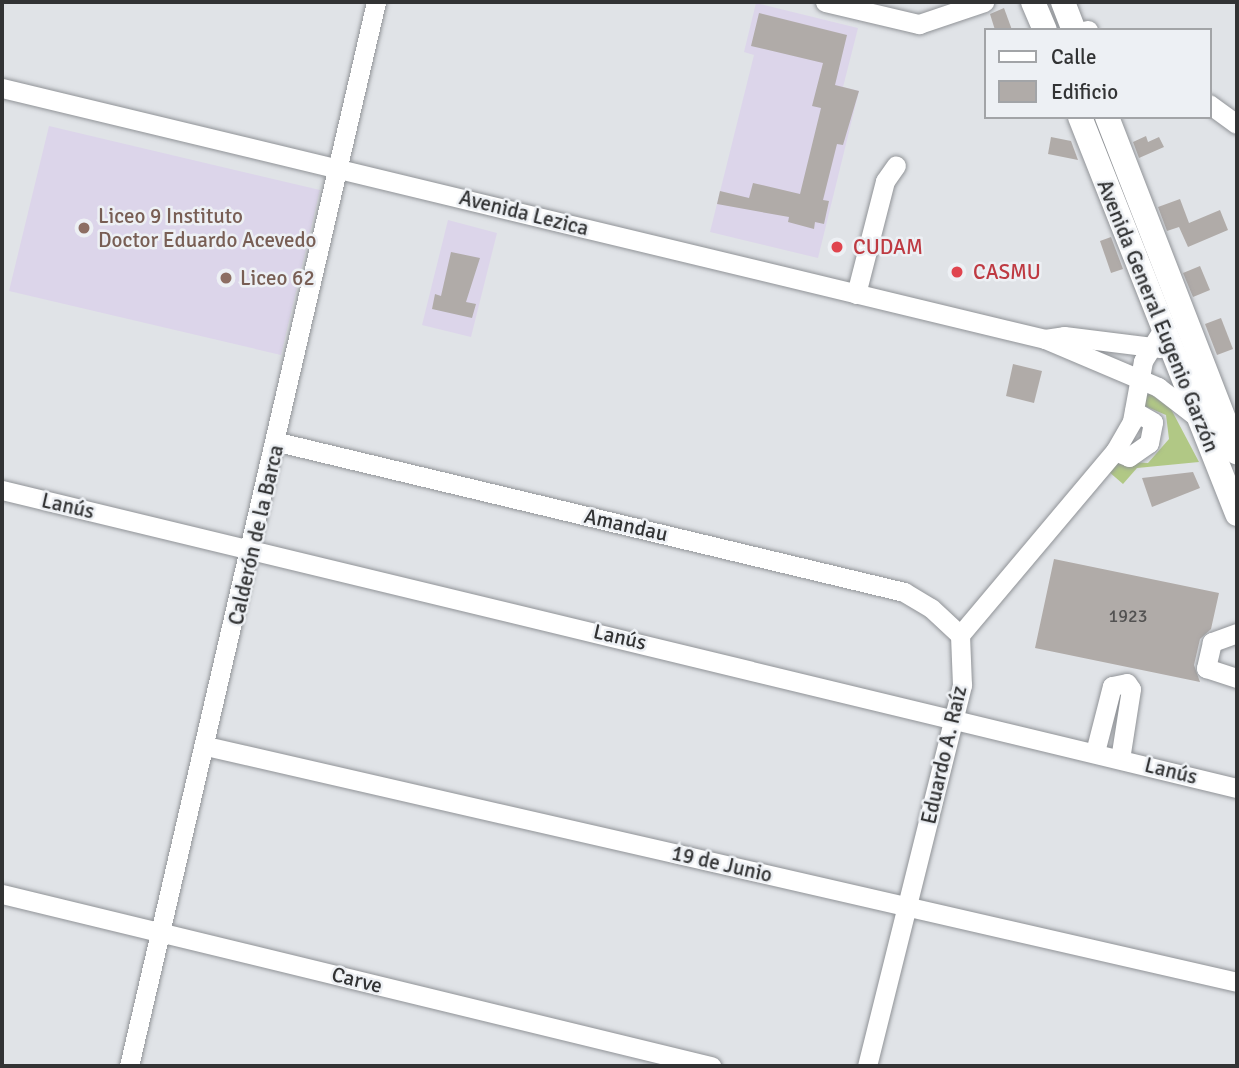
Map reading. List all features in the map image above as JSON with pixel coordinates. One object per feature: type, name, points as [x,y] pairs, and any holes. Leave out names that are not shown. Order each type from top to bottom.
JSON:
[{"type":"main road","points":[[1033,2],[1044,28]]},
{"type":"main road","points":[[1063,2],[1073,28]]},
{"type":"main road","name":"Avenida General Eugenio Garzón","points":[[1081,119],[1237,514]]},
{"type":"main road","name":"Avenida General Eugenio Garzón","points":[[1108,119],[1170,344],[1237,453]]},
{"type":"street","name":"Calderón de la Barca","points":[[129,1066],[253,550],[376,2]]},
{"type":"street","points":[[825,2],[919,24],[984,2]]},
{"type":"street","points":[[1045,2],[1051,28]]},
{"type":"street","name":"Avenida Lezica","points":[[2,88],[1045,339],[1139,378],[1176,398],[1197,418]]},
{"type":"street","points":[[1211,105],[1237,124]]},
{"type":"street","points":[[856,294],[885,181],[896,165]]},
{"type":"street","name":"Avenida Lezica","points":[[1045,339],[1064,336],[1170,344]]},
{"type":"street","points":[[960,635],[1115,452],[1134,411],[1139,378],[1170,344]]},
{"type":"street","name":"Amandau","points":[[278,442],[904,592],[931,608],[960,635]]},
{"type":"street","name":"Lanús","points":[[2,490],[954,717],[1237,788]]},
{"type":"street","points":[[1237,634],[1212,642],[1206,668],[1237,678]]},
{"type":"street","name":"Eduardo A. Raíz","points":[[867,1066],[954,717],[963,671],[960,635]]},
{"type":"street","points":[[1095,752],[1112,686],[1127,683],[1131,689],[1120,759]]},
{"type":"street","name":"19 de Junio","points":[[206,746],[1237,982]]},
{"type":"street","name":"Carve","points":[[2,894],[711,1066]]},
{"type":"shaded area","points":[[756,3],[858,28],[843,87],[859,91],[818,258],[710,232],[754,55],[744,52]]},
{"type":"shaded area","points":[[49,126],[320,190],[281,355],[9,291]]},
{"type":"shaded area","points":[[448,220],[497,233],[471,337],[422,325]]},
{"type":"green space","points":[[1149,393],[1171,409],[1199,462],[1137,468],[1123,484],[1108,471],[1116,461],[1148,463],[1169,439],[1166,415],[1140,404]]},
{"type":"building","points":[[1004,8],[1011,28],[994,28],[990,14]]},
{"type":"building","points":[[759,13],[847,35],[835,85],[859,91],[843,145],[837,144],[823,200],[829,201],[824,224],[815,222],[814,229],[788,222],[789,217],[717,204],[720,191],[749,198],[753,183],[800,194],[821,108],[812,106],[823,63],[751,46]]},
{"type":"building","points":[[1146,136],[1148,142],[1159,137],[1164,147],[1139,158],[1133,142]]},
{"type":"building","points":[[1051,137],[1071,141],[1078,160],[1048,154]]},
{"type":"building","points":[[1180,199],[1189,223],[1220,210],[1228,230],[1188,247],[1179,227],[1167,231],[1158,207]]},
{"type":"building","points":[[1111,237],[1123,269],[1111,273],[1100,241]]},
{"type":"building","points":[[451,252],[480,258],[466,302],[476,304],[472,318],[432,309],[435,294],[441,296]]},
{"type":"building","points":[[1200,266],[1210,290],[1193,297],[1183,273]]},
{"type":"building","points":[[1221,318],[1233,349],[1217,355],[1205,324]]},
{"type":"building","points":[[1013,364],[1042,371],[1034,403],[1006,396]]},
{"type":"building","points":[[1193,472],[1200,488],[1152,507],[1142,478]]},
{"type":"building","points":[[1054,559],[1219,593],[1211,629],[1200,639],[1194,665],[1200,682],[1035,648]]},
{"type":"place","name":"Liceo 9 Instituto Doctor Eduardo Acevedo","points":[[84,228]]},
{"type":"place","name":"CUDAM","points":[[837,247]]},
{"type":"place","name":"CASMU","points":[[957,272]]},
{"type":"place","name":"Liceo 62","points":[[226,278]]}]
